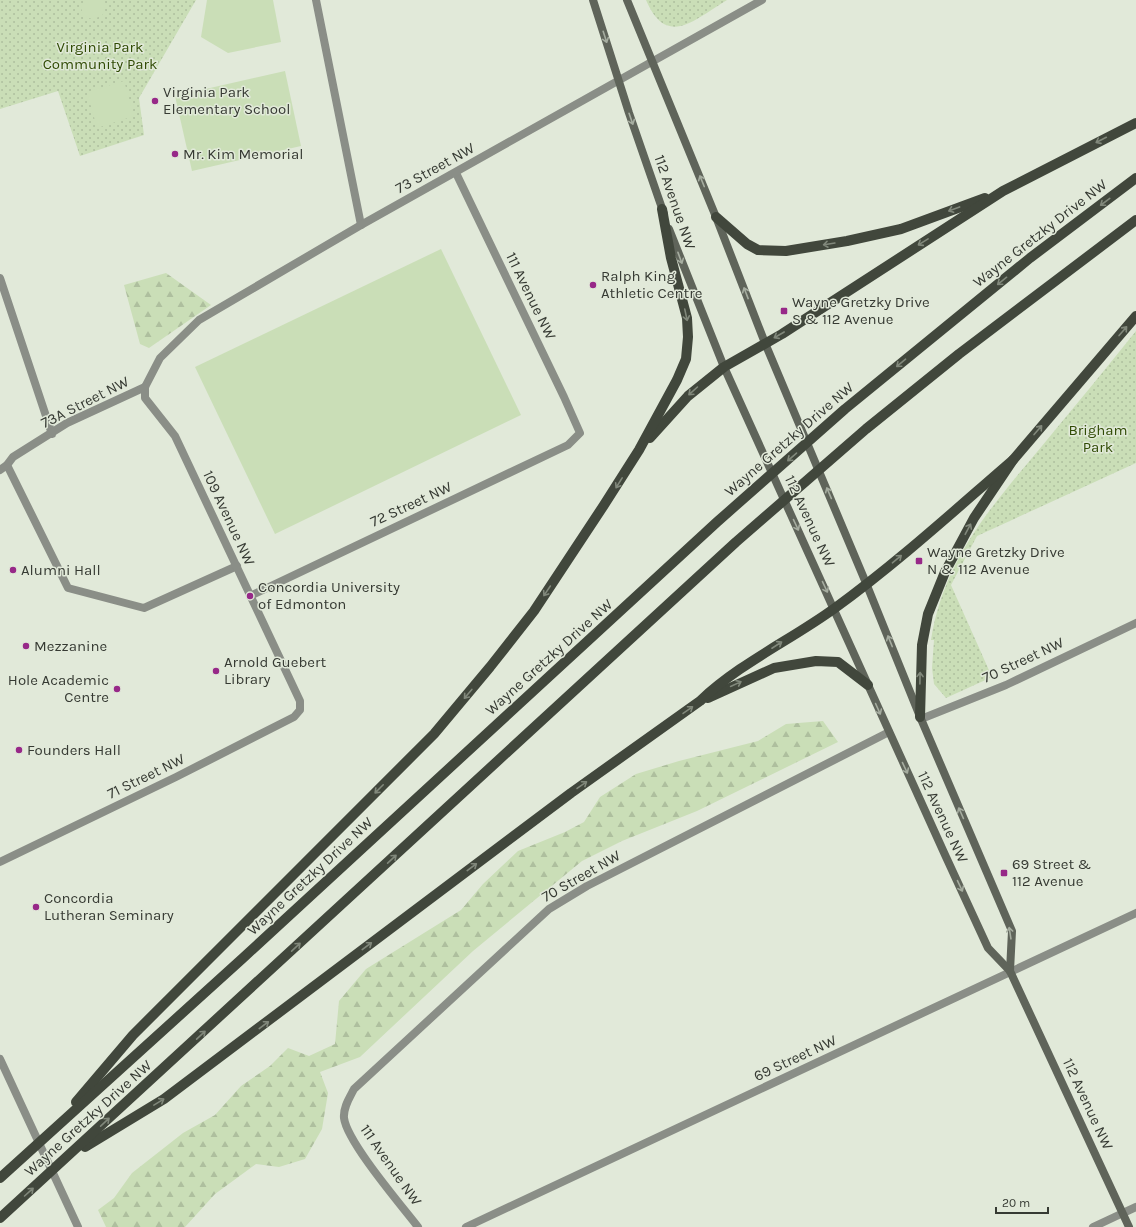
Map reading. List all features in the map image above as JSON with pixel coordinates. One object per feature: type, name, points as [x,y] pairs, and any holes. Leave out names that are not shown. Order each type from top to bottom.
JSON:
[{"type":"main road","name":"112 Avenue NW","points":[[593,0],[662,209],[682,264],[724,367],[988,948],[1010,971],[1129,1227]]},
{"type":"main road","name":"112 Avenue NW","points":[[627,0],[716,217],[765,343],[866,583],[920,718],[1012,931],[1010,971]]},
{"type":"main road","points":[[639,450],[688,396],[724,367],[765,343],[1003,191],[1136,122]]},
{"type":"main road","name":"Wayne Gretzky Drive NW","points":[[0,1178],[249,953],[717,522],[845,409],[1024,263],[1136,178]]},
{"type":"main road","points":[[716,217],[747,244],[758,250],[786,251],[847,242],[901,229],[1003,191]]},
{"type":"main road","points":[[50,1132],[133,1035],[434,734],[534,611],[639,450],[677,380],[686,358],[688,337],[687,318],[671,258],[662,209]]},
{"type":"main road","name":"Wayne Gretzky Drive NW","points":[[0,1218],[736,542],[866,430],[959,354],[1136,220]]},
{"type":"main road","points":[[920,718],[922,645],[928,614],[945,572],[974,518],[1013,460],[1136,316]]},
{"type":"main road","points":[[66,1158],[164,1099],[571,793],[700,701],[718,684],[835,609],[1013,460]]},
{"type":"main road","points":[[700,701],[774,668],[816,660],[838,662],[868,685]]},
{"type":"street","points":[[316,0],[361,225]]},
{"type":"street","name":"73 Street NW","points":[[145,387],[160,358],[199,320],[361,225],[620,82],[762,0]]},
{"type":"street","name":"111 Avenue NW","points":[[456,173],[580,433]]},
{"type":"street","points":[[0,278],[52,434]]},
{"type":"street","name":"73A Street NW","points":[[3,468],[13,457],[52,434],[67,423],[145,387]]},
{"type":"street","name":"109 Avenue NW","points":[[145,387],[145,398],[175,436],[300,701],[300,710]]},
{"type":"street","name":"72 Street NW","points":[[250,596],[568,445],[580,433]]},
{"type":"street","points":[[3,468],[68,588],[144,608],[237,566]]},
{"type":"street","name":"70 Street NW","points":[[920,718],[1006,685],[1136,623]]},
{"type":"street","name":"71 Street NW","points":[[0,862],[294,718],[300,710]]},
{"type":"street","name":"70 Street NW","points":[[344,1117],[346,1105],[354,1089],[549,909],[587,886],[889,732]]},
{"type":"street","name":"69 Street NW","points":[[466,1227],[1136,913]]},
{"type":"street","points":[[0,1059],[78,1227]]},
{"type":"street","name":"111 Avenue NW","points":[[344,1117],[352,1139],[418,1227]]},
{"type":"street","points":[[1093,1227],[1136,1207]]},
{"type":"green space","name":"Virginia Park Community Park","points":[[0,0],[196,0],[139,98],[144,135],[80,156],[58,91],[0,109]]},
{"type":"green space","points":[[84,0],[102,0],[105,9],[102,16],[92,19],[84,16],[81,8]]},
{"type":"green space","points":[[207,0],[273,0],[281,42],[228,53],[201,37]]},
{"type":"green space","points":[[646,0],[727,0],[693,21],[682,26],[672,27],[663,23],[654,15]]},
{"type":"green space","points":[[285,71],[301,146],[192,171],[175,96]]},
{"type":"green space","points":[[124,81],[134,116],[97,128],[87,92]]},
{"type":"green space","points":[[441,249],[521,415],[275,534],[195,367]]},
{"type":"green space","points":[[166,273],[211,305],[149,348],[140,344],[124,285]]},
{"type":"green space","name":"Brigham Park","points":[[1136,331],[1136,463],[977,536],[951,585],[992,677],[946,698],[934,684],[932,668],[934,640],[931,640],[937,611],[958,559],[972,536],[1005,491]]},
{"type":"green space","points":[[823,721],[838,742],[697,811],[622,841],[582,861],[473,951],[360,1057],[320,1072],[328,1093],[322,1129],[305,1159],[279,1167],[256,1164],[215,1194],[185,1227],[106,1227],[98,1210],[114,1198],[132,1173],[183,1133],[215,1115],[241,1086],[270,1066],[288,1048],[309,1056],[335,1044],[339,1001],[366,969],[461,910],[483,884],[518,851],[565,832],[584,822],[600,797],[636,774],[679,761],[758,741],[786,724]]},
{"type":"place","name":"Virginia Park Elementary School","points":[[155,101]]},
{"type":"place","name":"Mr. Kim Memorial","points":[[175,154]]},
{"type":"place","name":"Ralph King Athletic Centre","points":[[593,285]]},
{"type":"place","name":"Wayne Gretzky Drive S & 112 Avenue","points":[[784,311]]},
{"type":"place","name":"Wayne Gretzky Drive N & 112 Avenue","points":[[919,561]]},
{"type":"place","name":"Alumni Hall","points":[[13,570]]},
{"type":"place","name":"Concordia University of Edmonton","points":[[250,596]]},
{"type":"place","name":"Mezzanine","points":[[26,646]]},
{"type":"place","name":"Arnold Guebert Library","points":[[216,671]]},
{"type":"place","name":"Hole Academic Centre","points":[[117,689]]},
{"type":"place","name":"Founders Hall","points":[[19,750]]},
{"type":"place","name":"69 Street & 112 Avenue","points":[[1004,873]]},
{"type":"place","name":"Concordia Lutheran Seminary","points":[[36,907]]}]
